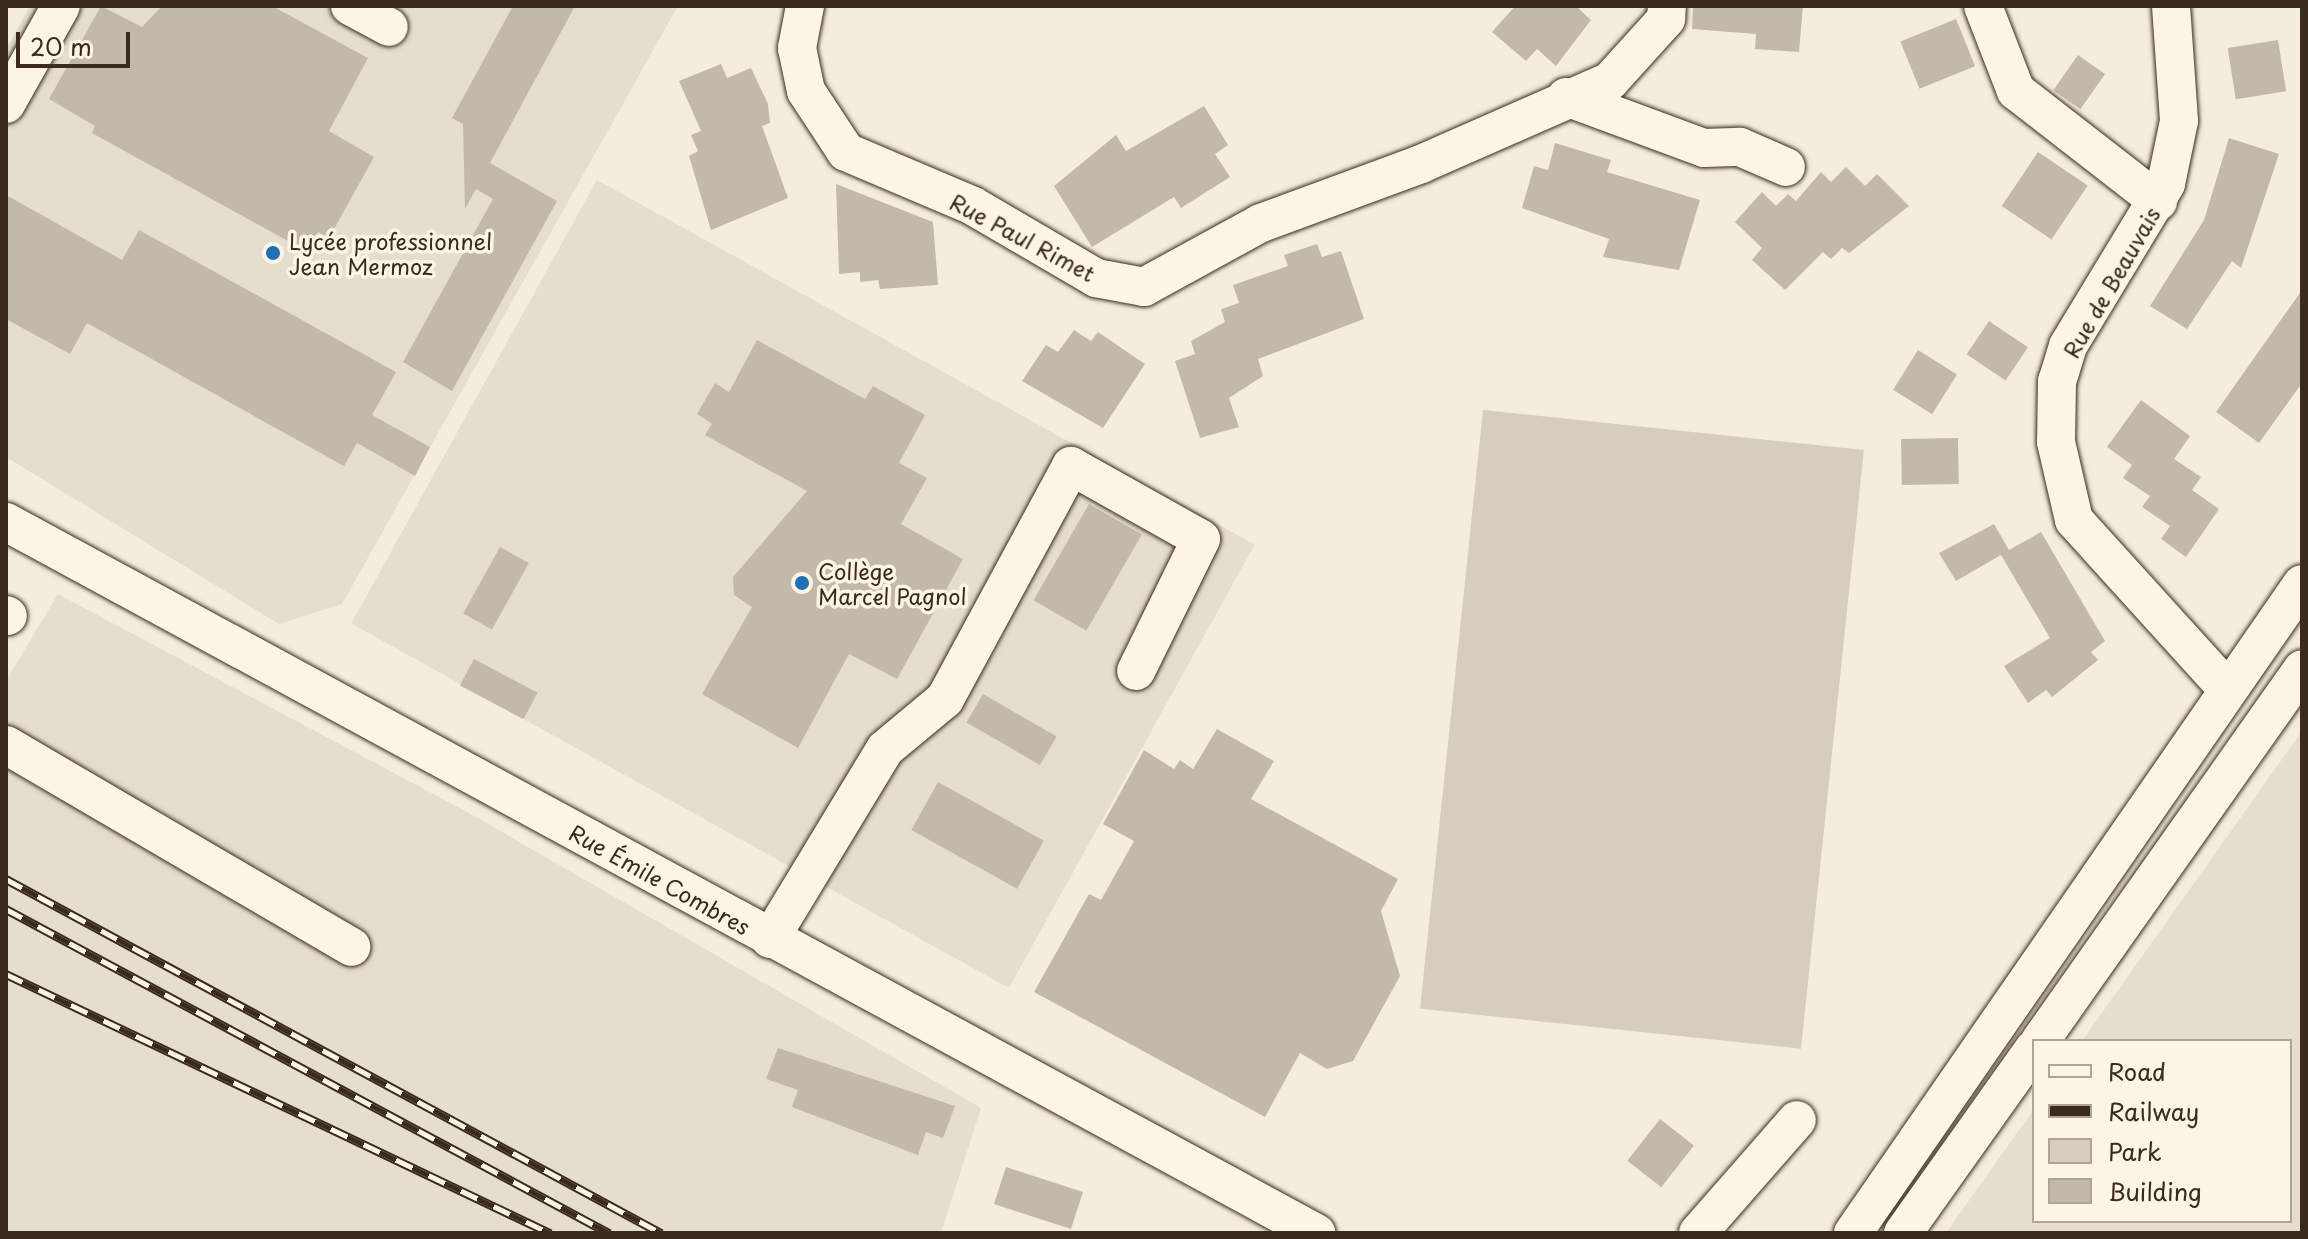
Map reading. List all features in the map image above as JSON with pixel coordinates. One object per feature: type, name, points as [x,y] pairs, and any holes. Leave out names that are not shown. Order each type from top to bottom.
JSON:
[{"type":"street","points":[[6,104],[61,6]]},
{"type":"street","points":[[350,6],[389,27]]},
{"type":"street","name":"Rue Paul Rimet","points":[[805,6],[797,48],[806,91],[846,152],[973,206],[1096,278],[1144,287],[1261,223],[1421,164],[1566,97],[1610,81],[1666,19],[1667,6]]},
{"type":"street","points":[[1983,6],[2016,91],[2158,201]]},
{"type":"street","name":"Rue de Beauvais","points":[[2171,6],[2179,121],[2158,201],[2068,346],[2057,381],[2056,442],[2074,520],[2228,690]]},
{"type":"street","points":[[1566,97],[1704,148],[1740,147],[1786,167]]},
{"type":"street","points":[[770,939],[885,749],[945,699],[1071,466],[1201,539],[1136,671]]},
{"type":"street","name":"Rue Émile Combres","points":[[6,522],[1316,1233]]},
{"type":"street","points":[[1853,1233],[2302,584]]},
{"type":"street","points":[[2041,1039],[2302,669]]},
{"type":"street","points":[[6,745],[351,947]]},
{"type":"street","points":[[1903,1233],[2032,1052]]},
{"type":"street","points":[[1698,1233],[1797,1120]]},
{"type":"shaded area","name":"Lycée professionnel Jean Mermoz","points":[[30,6],[678,6],[342,604],[279,624],[6,457],[6,49]]},
{"type":"shaded area","name":"Collège Marcel Pagnol","points":[[597,180],[1255,545],[1009,988],[351,623]]},
{"type":"shaded area","points":[[58,594],[469,813],[981,1108],[941,1233],[6,1233],[6,681]]},
{"type":"shaded area","points":[[2302,731],[2302,1233],[1946,1233],[2032,1112],[2032,1223],[2292,1223],[2292,1039],[2083,1039]]},
{"type":"green space","points":[[1483,410],[1864,450],[1801,1049],[1420,1009]]},
{"type":"building","points":[[101,6],[142,27],[162,6],[272,6],[368,58],[329,131],[374,157],[329,238],[318,232],[306,251],[92,133],[95,126],[49,99]]},
{"type":"building","points":[[513,6],[575,6],[490,163],[557,201],[452,391],[403,362],[493,199],[476,189],[465,209],[463,124],[452,118]]},
{"type":"building","points":[[1515,6],[1576,6],[1591,20],[1556,66],[1537,49],[1526,61],[1492,32]]},
{"type":"building","points":[[1693,6],[1803,6],[1799,52],[1755,49],[1756,34],[1692,29]]},
{"type":"building","points":[[1956,19],[1975,66],[1919,89],[1900,41]]},
{"type":"building","points":[[2278,40],[2286,91],[2236,99],[2228,48]]},
{"type":"building","points":[[2078,55],[2105,74],[2080,109],[2053,90]]},
{"type":"building","points":[[721,64],[727,78],[751,68],[768,104],[770,123],[762,126],[788,198],[711,230],[689,156],[698,151],[691,135],[701,131],[679,81]]},
{"type":"building","points":[[1204,106],[1228,145],[1215,154],[1230,177],[1181,208],[1174,197],[1092,247],[1054,186],[1116,135],[1126,151]]},
{"type":"building","points":[[2229,138],[2279,154],[2241,268],[2232,261],[2187,329],[2150,306],[2204,220]]},
{"type":"building","points":[[1555,143],[1611,160],[1607,172],[1700,200],[1679,270],[1603,257],[1609,239],[1522,208],[1534,166],[1548,170]]},
{"type":"building","points":[[2038,152],[2088,186],[2051,239],[2002,206]]},
{"type":"building","points":[[1846,167],[1865,186],[1877,174],[1909,206],[1849,253],[1842,248],[1831,259],[1823,252],[1785,290],[1752,260],[1762,248],[1735,222],[1762,192],[1776,206],[1788,194],[1796,201],[1821,172],[1831,182]]},
{"type":"building","points":[[836,184],[933,222],[938,285],[880,289],[878,280],[860,282],[860,272],[839,274]]},
{"type":"building","points":[[6,195],[122,260],[139,230],[396,372],[372,415],[430,447],[415,476],[357,443],[344,466],[87,323],[70,354],[6,319]]},
{"type":"building","points":[[1317,244],[1322,257],[1341,251],[1364,319],[1258,359],[1263,376],[1229,398],[1239,427],[1200,438],[1175,361],[1195,354],[1191,341],[1225,322],[1221,309],[1239,303],[1233,285],[1288,266],[1284,255]]},
{"type":"building","points":[[2302,290],[2302,383],[2259,443],[2216,412]]},
{"type":"building","points":[[1989,321],[2028,347],[2006,380],[1967,354]]},
{"type":"building","points":[[1074,330],[1091,341],[1098,332],[1145,364],[1103,428],[1022,381],[1046,345],[1058,352]]},
{"type":"building","points":[[757,340],[865,399],[873,386],[925,415],[899,463],[927,478],[901,524],[963,559],[897,679],[849,654],[798,748],[702,694],[752,607],[734,595],[733,577],[807,491],[705,435],[712,424],[697,414],[715,383],[729,392]]},
{"type":"building","points":[[1918,350],[1957,374],[1932,414],[1893,390]]},
{"type":"building","points":[[2141,400],[2190,436],[2174,459],[2201,477],[2192,490],[2219,509],[2186,557],[2161,539],[2170,526],[2142,507],[2150,496],[2123,478],[2132,465],[2107,447]]},
{"type":"building","points":[[1958,438],[1959,484],[1902,485],[1901,439]]},
{"type":"building","points":[[1089,504],[1142,534],[1086,631],[1034,600]]},
{"type":"building","points":[[1994,524],[2009,550],[2041,532],[2105,641],[2091,652],[2098,660],[2052,697],[2046,690],[2028,703],[2004,666],[2050,638],[2001,555],[1956,581],[1939,553]]},
{"type":"building","points":[[500,547],[529,563],[492,629],[463,613]]},
{"type":"building","points":[[474,659],[538,693],[523,719],[460,685]]},
{"type":"building","points":[[983,694],[1057,736],[1040,765],[966,723]]},
{"type":"building","points":[[1217,729],[1274,761],[1251,799],[1398,879],[1381,911],[1400,976],[1353,1061],[1327,1069],[1300,1053],[1265,1117],[1034,992],[1089,894],[1101,900],[1134,841],[1103,824],[1144,750],[1174,769],[1180,760],[1193,769]]},
{"type":"building","points":[[938,782],[1044,841],[1017,889],[911,830]]},
{"type":"building","points":[[778,1048],[955,1106],[943,1138],[926,1132],[918,1155],[792,1107],[798,1090],[766,1079]]},
{"type":"building","points":[[1660,1119],[1694,1145],[1661,1187],[1627,1161]]},
{"type":"building","points":[[1006,1167],[1083,1192],[1071,1229],[994,1204]]},
{"type":"railway","points":[[6,879],[661,1233]]},
{"type":"railway","points":[[6,909],[609,1233]]},
{"type":"railway","points":[[6,974],[550,1233]]},
{"type":"place","name":"Lycée professionnel Jean Mermoz","points":[[273,253]]},
{"type":"place","name":"Collège Marcel Pagnol","points":[[802,583]]}]
